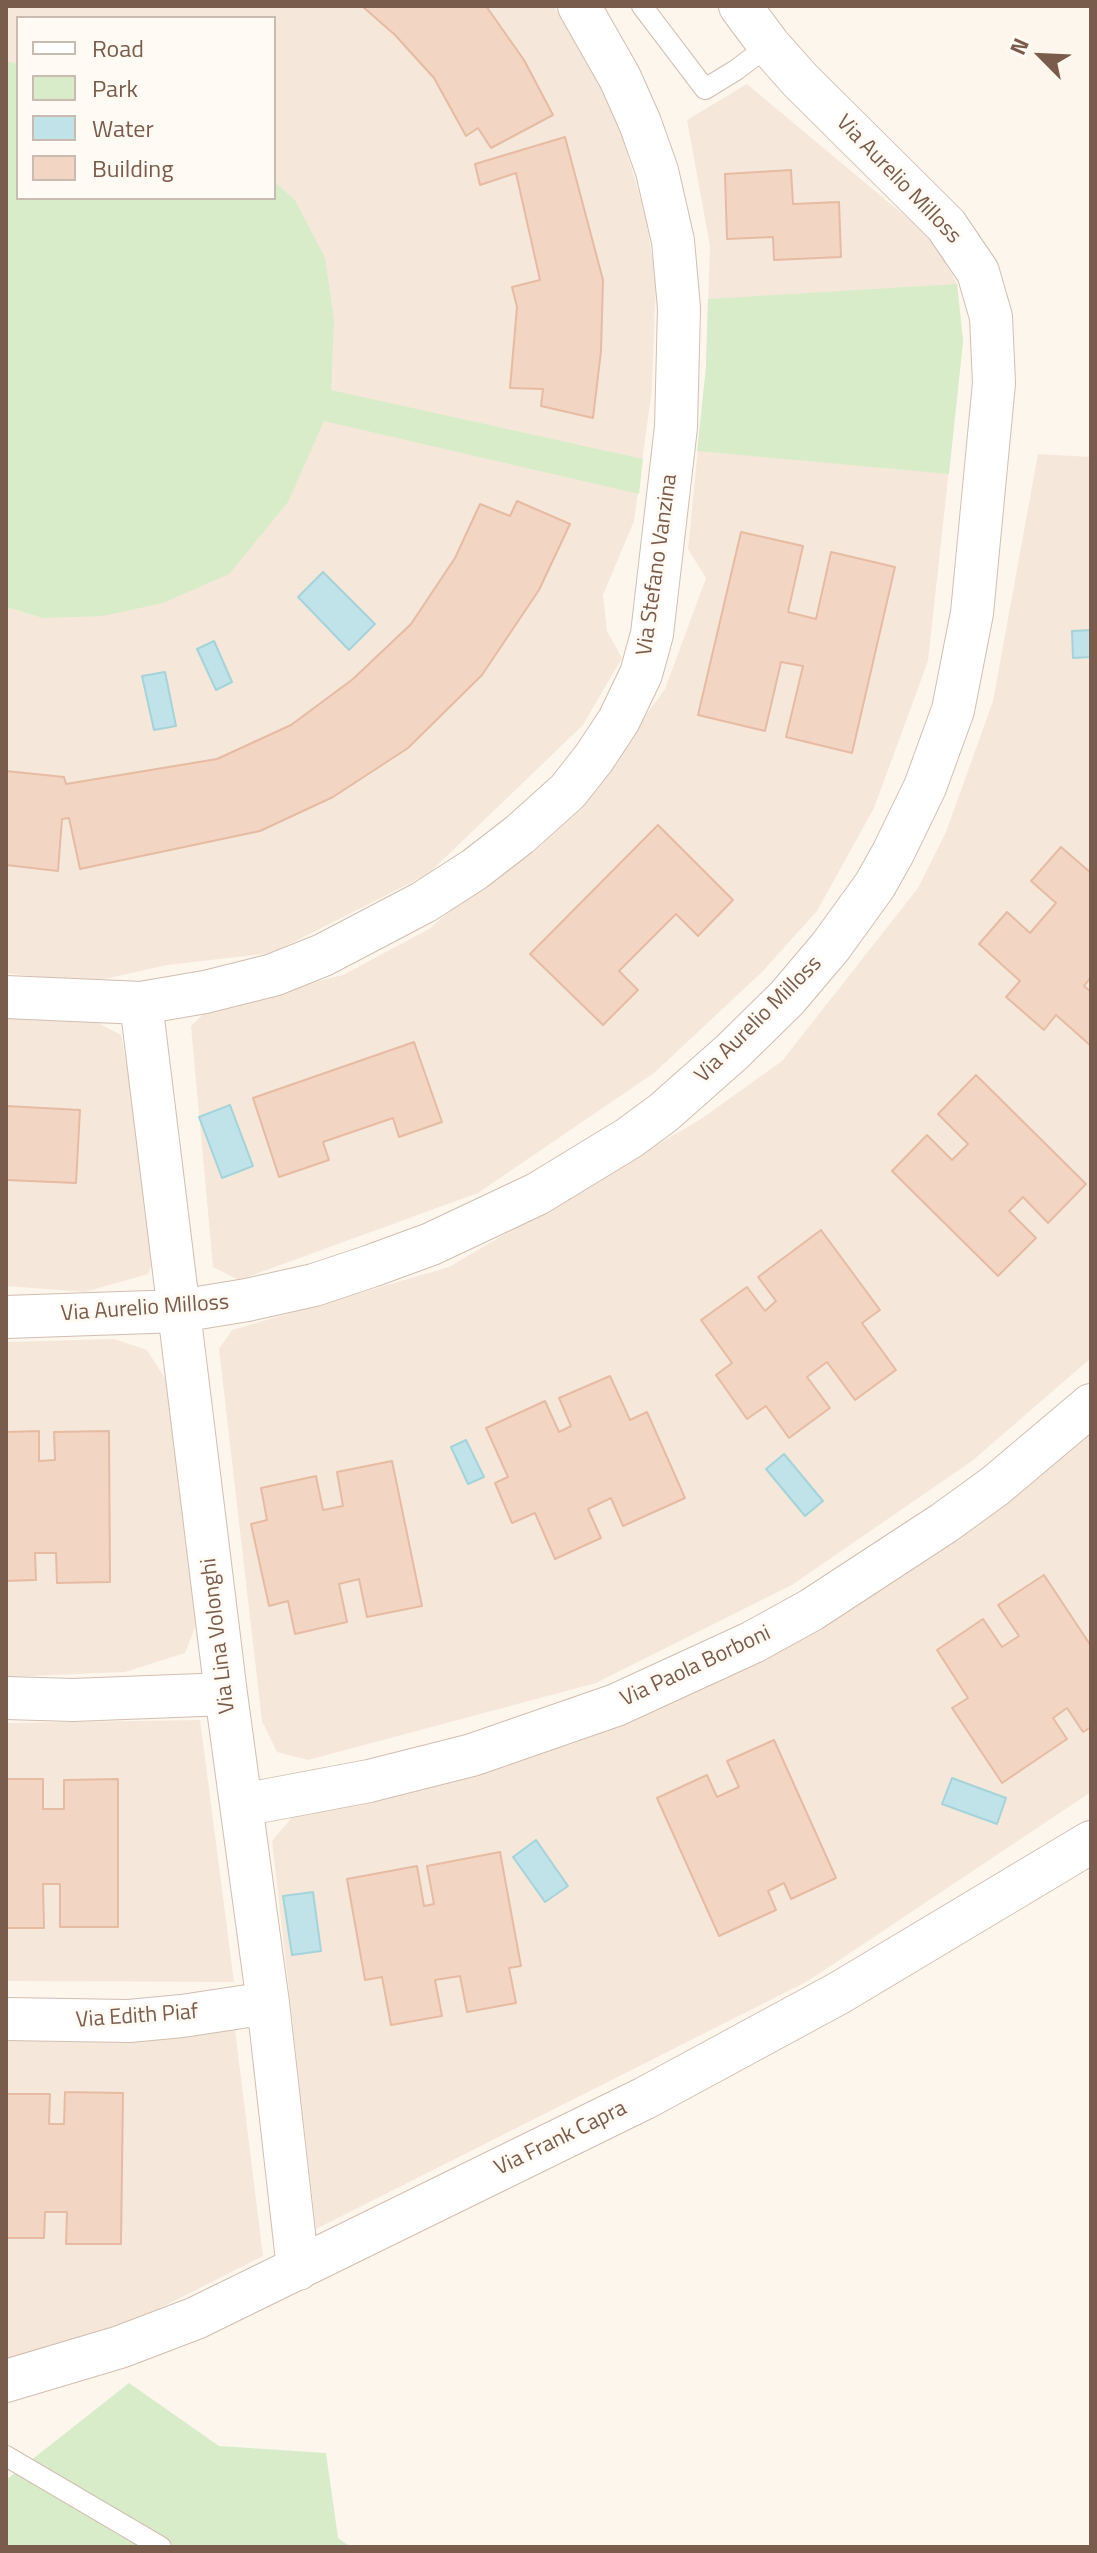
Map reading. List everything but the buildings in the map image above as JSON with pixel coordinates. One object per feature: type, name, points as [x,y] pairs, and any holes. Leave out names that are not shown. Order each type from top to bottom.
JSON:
[{"type":"street","name":"Via Stefano Vanzina","points":[[6,997],[141,1003],[205,992],[273,975],[336,949],[424,902],[475,869],[519,835],[568,791],[608,738],[635,687],[652,634],[672,470],[679,356],[676,267],[667,209],[640,123],[597,33],[579,6]]},
{"type":"street","name":"Via Aurelio Milloss","points":[[6,1317],[180,1311],[314,1285],[431,1244],[537,1194],[629,1138],[696,1085],[787,998],[875,885],[910,821],[953,710],[972,613],[994,383],[991,317],[978,272],[963,245],[800,80],[740,6]]},
{"type":"street","name":"Via Lina Volonghi","points":[[141,1003],[226,1694],[268,2003],[298,2269]]},
{"type":"street","name":"Via Paola Borboni","points":[[242,1805],[369,1781],[472,1755],[616,1705],[714,1661],[811,1610],[944,1523],[995,1486],[1091,1405]]},
{"type":"street","points":[[6,1698],[73,1700],[226,1694]]},
{"type":"street","name":"Via Frank Capra","points":[[6,2381],[158,2334],[298,2269],[645,2098],[839,1993],[1091,1842]]},
{"type":"street","name":"Via Edith Piaf","points":[[6,2019],[129,2021],[268,2003]]},
{"type":"lane","points":[[642,6],[705,89],[769,45]]},
{"type":"lane","points":[[6,2456],[161,2547]]},
{"type":"shaded area","points":[[6,6],[554,6],[614,109],[645,213],[656,281],[652,389],[634,521],[603,595],[607,631],[622,658],[583,725],[428,874],[272,953],[167,965],[86,983],[6,973],[6,607],[42,618],[295,200],[276,183],[276,16],[16,16],[16,64],[6,61]]},
{"type":"shaded area","points":[[747,84],[911,221],[938,249],[957,284],[963,341],[928,661],[874,808],[817,911],[762,972],[654,1073],[478,1193],[239,1280],[213,1267],[191,1026],[210,1008],[343,975],[429,929],[590,792],[665,689],[706,578],[688,549],[706,368],[710,246],[687,120]]},
{"type":"shaded area","points":[[1038,454],[1091,457],[1091,1358],[972,1461],[792,1585],[596,1683],[308,1760],[277,1752],[262,1721],[219,1349],[232,1330],[449,1267],[701,1119],[782,1061],[918,888],[946,832],[993,701]]},
{"type":"shaded area","points":[[6,1013],[94,1021],[121,1035],[161,1242],[148,1274],[85,1292],[6,1286]]},
{"type":"shaded area","points":[[114,1339],[147,1350],[168,1383],[196,1625],[185,1653],[125,1672],[6,1677],[6,1342]]},
{"type":"shaded area","points":[[1091,1432],[1091,1792],[808,1981],[316,2229],[272,1841],[294,1815],[572,1744],[759,1658]]},
{"type":"shaded area","points":[[200,1720],[234,1982],[6,1981],[6,1723]]},
{"type":"shaded area","points":[[235,2030],[263,2256],[6,2386],[6,2038],[60,2042]]},
{"type":"green space","points":[[6,61],[16,64],[16,200],[276,200],[276,183],[295,200],[325,258],[334,320],[331,390],[643,459],[639,494],[324,421],[288,502],[229,574],[163,603],[103,616],[42,618],[6,607]]},
{"type":"green space","points":[[957,284],[963,341],[949,474],[697,451],[706,368],[708,299]]},
{"type":"green space","points":[[129,2383],[219,2446],[326,2453],[338,2538],[351,2547],[6,2547],[6,2480]]},
{"type":"water","points":[[323,572],[375,624],[349,650],[298,597]]},
{"type":"water","points":[[1091,630],[1091,657],[1073,658],[1072,631]]},
{"type":"water","points":[[214,641],[232,682],[216,690],[197,649]]},
{"type":"water","points":[[165,672],[176,726],[154,730],[142,676]]},
{"type":"water","points":[[230,1105],[253,1166],[222,1178],[199,1117]]},
{"type":"water","points":[[466,1440],[484,1477],[468,1484],[451,1447]]},
{"type":"water","points":[[784,1454],[823,1501],[805,1516],[766,1469]]},
{"type":"water","points":[[952,1778],[1006,1798],[997,1824],[942,1804]]},
{"type":"water","points":[[536,1840],[568,1886],[545,1902],[513,1857]]},
{"type":"water","points":[[313,1892],[321,1951],[292,1955],[283,1896]]}]
